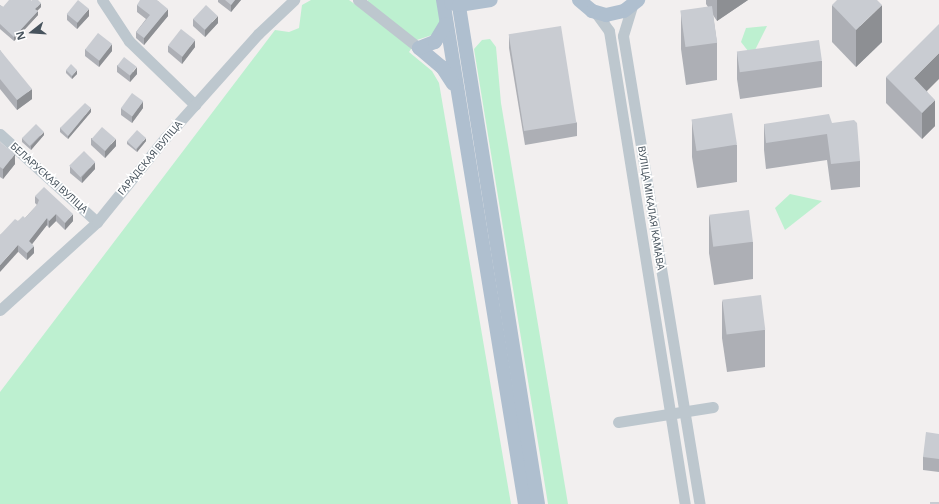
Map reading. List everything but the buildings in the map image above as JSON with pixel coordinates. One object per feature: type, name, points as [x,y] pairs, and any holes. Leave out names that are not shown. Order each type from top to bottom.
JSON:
[{"type":"main road","points":[[491,0],[458,2],[443,1],[456,92],[525,504]]},
{"type":"main road","points":[[571,0],[615,14],[635,3]]},
{"type":"main road","points":[[458,2],[538,504]]},
{"type":"main road","points":[[446,24],[435,42],[419,48],[442,67],[456,92]]},
{"type":"street","points":[[102,0],[129,41],[195,105]]},
{"type":"street","name":"ГАРАДСКАЯ ВУЛІЦА","points":[[0,310],[97,222],[195,105],[258,34],[294,0]]},
{"type":"street","points":[[358,0],[419,48]]},
{"type":"street","name":"ВУЛІЦА МІКАЛАЯ КАМАВА","points":[[635,3],[623,36],[700,504]]},
{"type":"street","name":"ВУЛІЦА МІКАЛАЯ КАМАВА","points":[[586,6],[608,31],[685,504]]},
{"type":"street","name":"БЕЛАРУСКАЯ ВУЛІЦА","points":[[0,134],[97,222]]},
{"type":"street","points":[[618,422],[713,407]]},
{"type":"green space","points":[[311,0],[349,0],[363,10],[368,0],[437,0],[442,23],[438,33],[417,40],[409,52],[432,71],[439,83],[511,504],[0,504],[0,392],[275,30],[289,32],[299,28],[302,5]]},
{"type":"green space","points":[[767,26],[752,56],[741,42],[746,28]]},
{"type":"green space","points":[[490,39],[496,47],[501,103],[568,504],[548,504],[474,49],[482,40]]},
{"type":"green space","points":[[790,194],[822,201],[785,230],[775,208]]}]
